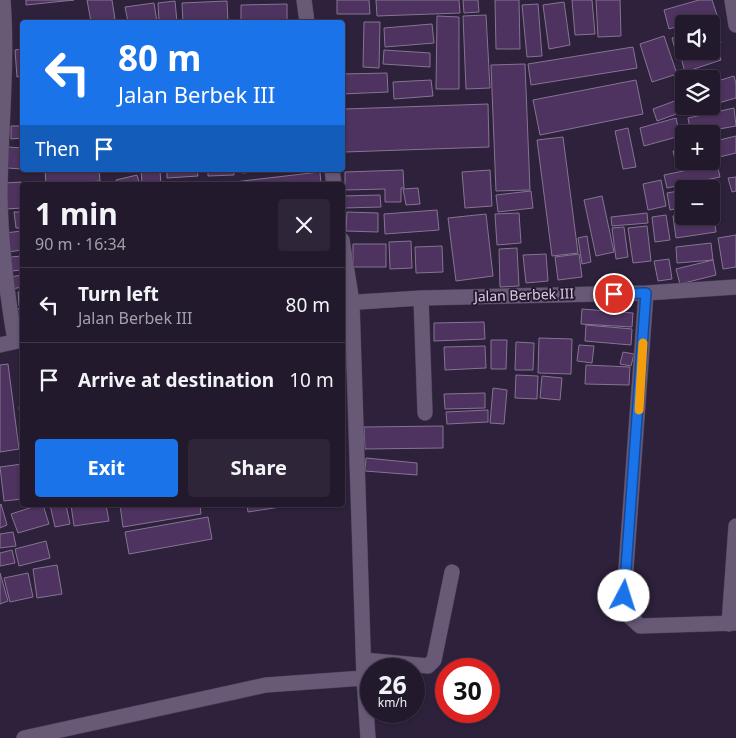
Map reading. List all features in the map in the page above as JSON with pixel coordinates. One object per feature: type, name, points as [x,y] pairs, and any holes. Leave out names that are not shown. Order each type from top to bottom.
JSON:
[{"type":"street","points":[[3,0],[5,30],[0,198],[12,342]]},
{"type":"street","points":[[304,0],[308,20]]},
{"type":"street","points":[[732,0],[736,25]]},
{"type":"street","points":[[345,278],[364,658]]},
{"type":"street","name":"Jalan Berbek III","points":[[347,303],[422,298],[646,293],[736,287]]},
{"type":"street","points":[[646,293],[624,596],[628,615],[640,626],[732,623],[736,526]]},
{"type":"street","points":[[422,298],[425,413]]},
{"type":"street","points":[[425,666],[428,666],[434,660],[452,572]]},
{"type":"street","points":[[24,738],[266,685],[360,678]]},
{"type":"street","points":[[367,723],[368,738]]},
{"type":"building","points":[[26,0],[74,0],[26,5]]},
{"type":"building","points":[[87,0],[112,0],[115,19],[91,20]]},
{"type":"building","points":[[337,0],[369,0],[370,14],[337,14]]},
{"type":"building","points":[[376,0],[459,0],[460,13],[377,16]]},
{"type":"building","points":[[463,0],[478,0],[479,12],[464,13]]},
{"type":"building","points":[[495,0],[519,0],[520,49],[496,49]]},
{"type":"building","points":[[572,0],[592,0],[595,34],[575,35]]},
{"type":"building","points":[[596,0],[620,0],[621,36],[598,37]]},
{"type":"building","points":[[699,0],[712,0],[717,15],[675,15],[675,27],[669,29],[664,10]]},
{"type":"building","points":[[175,1],[177,20],[159,20],[158,3]]},
{"type":"building","points":[[227,1],[228,20],[183,20],[182,3]]},
{"type":"building","points":[[564,2],[570,45],[549,49],[543,5]]},
{"type":"building","points":[[154,3],[157,20],[128,20],[125,7]]},
{"type":"building","points":[[287,4],[287,20],[241,20],[241,5]]},
{"type":"building","points":[[538,4],[542,56],[527,57],[522,5]]},
{"type":"building","points":[[486,15],[490,88],[466,89],[463,16]]},
{"type":"building","points":[[437,16],[459,17],[459,89],[436,89]]},
{"type":"building","points":[[364,22],[380,22],[379,68],[363,67]]},
{"type":"building","points":[[432,24],[434,43],[385,47],[384,28]]},
{"type":"building","points":[[664,36],[676,70],[675,75],[652,82],[640,44]]},
{"type":"building","points":[[675,37],[675,49],[672,38]]},
{"type":"building","points":[[633,47],[637,68],[531,85],[528,64]]},
{"type":"building","points":[[20,49],[20,76],[17,77],[15,50]]},
{"type":"building","points":[[384,50],[430,53],[430,67],[383,64]]},
{"type":"building","points":[[720,57],[721,60],[691,70],[684,70],[682,60],[720,60]]},
{"type":"building","points":[[525,64],[530,190],[496,191],[491,65]]},
{"type":"building","points":[[387,73],[388,92],[345,94],[345,74]]},
{"type":"building","points":[[734,76],[736,98],[720,102],[720,80]]},
{"type":"building","points":[[431,80],[433,96],[394,99],[393,82]]},
{"type":"building","points":[[636,80],[643,114],[540,135],[533,100]]},
{"type":"building","points":[[675,101],[675,115],[657,121],[653,109]]},
{"type":"building","points":[[488,104],[489,147],[345,152],[345,109]]},
{"type":"building","points":[[734,108],[736,126],[720,129],[720,125],[689,125],[688,118],[702,115],[720,115],[720,111]]},
{"type":"building","points":[[676,118],[678,125],[675,125],[675,137],[644,146],[640,128]]},
{"type":"building","points":[[11,126],[20,126],[20,138],[11,139]]},
{"type":"building","points":[[628,128],[636,167],[623,169],[615,131]]},
{"type":"building","points":[[736,136],[736,153],[720,157],[720,140]]},
{"type":"building","points":[[563,137],[578,253],[552,256],[537,140]]},
{"type":"building","points":[[8,147],[20,148],[20,169],[7,168]]},
{"type":"building","points":[[403,170],[404,188],[401,188],[401,202],[385,202],[385,189],[345,190],[345,172]]},
{"type":"building","points":[[490,170],[492,206],[465,208],[462,172]]},
{"type":"building","points":[[688,170],[718,170],[720,177],[706,180],[675,180],[675,186],[667,188],[664,175]]},
{"type":"building","points":[[45,172],[99,172],[100,181],[46,182]]},
{"type":"building","points":[[141,172],[160,172],[161,182],[142,182]]},
{"type":"building","points":[[167,172],[197,172],[198,176],[167,178]]},
{"type":"building","points":[[208,172],[234,172],[234,175],[208,176]]},
{"type":"building","points":[[320,172],[321,182],[234,182]]},
{"type":"building","points":[[137,175],[139,182],[116,182],[116,180]]},
{"type":"building","points":[[736,177],[736,191],[732,192],[728,178]]},
{"type":"building","points":[[661,180],[666,206],[648,210],[643,184]]},
{"type":"building","points":[[20,182],[20,208],[6,209],[5,183]]},
{"type":"building","points":[[418,188],[420,204],[406,205],[403,189]]},
{"type":"building","points":[[531,191],[533,208],[498,212],[496,195]]},
{"type":"building","points":[[675,192],[675,209],[670,210],[667,193]]},
{"type":"building","points":[[380,195],[381,207],[345,208],[345,196]]},
{"type":"building","points":[[602,196],[614,252],[596,256],[584,200]]},
{"type":"building","points":[[437,210],[439,230],[385,234],[384,214]]},
{"type":"building","points":[[14,212],[20,212],[20,228],[16,228]]},
{"type":"building","points":[[347,212],[378,213],[378,232],[346,231]]},
{"type":"building","points":[[519,213],[521,243],[497,245],[495,214]]},
{"type":"building","points":[[647,213],[648,223],[612,226],[611,217]]},
{"type":"building","points":[[486,214],[493,276],[456,281],[448,218]]},
{"type":"building","points":[[666,215],[670,240],[655,242],[652,217]]},
{"type":"building","points":[[673,216],[675,216],[675,225],[715,225],[716,232],[676,238]]},
{"type":"building","points":[[647,226],[651,261],[633,263],[628,228]]},
{"type":"building","points":[[624,227],[628,257],[616,259],[612,228]]},
{"type":"building","points":[[20,231],[20,250],[8,252],[5,233]]},
{"type":"building","points":[[736,235],[736,267],[723,269],[718,238]]},
{"type":"building","points":[[587,236],[591,262],[582,264],[578,238]]},
{"type":"building","points":[[411,241],[412,268],[390,269],[389,242]]},
{"type":"building","points":[[711,243],[713,260],[677,263],[676,247]]},
{"type":"building","points":[[353,244],[386,244],[386,267],[353,267]]},
{"type":"building","points":[[442,246],[443,272],[416,273],[415,247]]},
{"type":"building","points":[[517,248],[519,286],[500,287],[499,249]]},
{"type":"building","points":[[546,254],[548,281],[526,283],[523,255]]},
{"type":"building","points":[[579,254],[582,277],[558,280],[555,257]]},
{"type":"building","points":[[20,256],[20,270],[12,271],[11,257]]},
{"type":"building","points":[[669,259],[672,279],[658,281],[654,261]]},
{"type":"building","points":[[713,260],[716,275],[680,284],[676,269]]},
{"type":"building","points":[[20,275],[20,287],[12,289],[10,277]]},
{"type":"building","points":[[18,292],[20,292],[20,306]]},
{"type":"building","points":[[20,308],[20,326],[15,327],[12,310]]},
{"type":"building","points":[[582,309],[633,313],[632,327],[581,324]]},
{"type":"building","points":[[484,322],[485,339],[434,341],[434,323]]},
{"type":"building","points":[[586,325],[632,329],[631,345],[585,341]]},
{"type":"building","points":[[539,338],[572,339],[571,374],[538,373]]},
{"type":"building","points":[[491,340],[507,340],[506,369],[491,369]]},
{"type":"building","points":[[516,342],[534,343],[533,370],[515,370]]},
{"type":"building","points":[[579,345],[594,346],[592,363],[577,361]]},
{"type":"building","points":[[485,346],[486,368],[445,370],[444,347]]},
{"type":"building","points":[[623,352],[634,354],[631,366],[620,364]]},
{"type":"building","points":[[8,364],[19,449],[0,452],[0,365]]},
{"type":"building","points":[[586,365],[630,367],[629,385],[585,384]]},
{"type":"building","points":[[516,375],[538,376],[537,399],[515,398]]},
{"type":"building","points":[[542,376],[562,378],[560,400],[540,398]]},
{"type":"building","points":[[493,388],[507,390],[504,424],[490,423]]},
{"type":"building","points":[[485,393],[485,408],[445,409],[444,394]]},
{"type":"building","points":[[488,410],[488,422],[447,424],[446,412]]},
{"type":"building","points":[[443,426],[443,448],[365,449],[364,427]]},
{"type":"building","points":[[366,458],[417,463],[417,475],[365,471]]},
{"type":"building","points":[[20,464],[20,499],[4,501],[0,467]]},
{"type":"building","points":[[0,505],[7,525],[0,528]]},
{"type":"building","points":[[33,507],[44,507],[49,524],[18,533],[11,514]]},
{"type":"building","points":[[50,507],[66,507],[70,524],[55,527]]},
{"type":"building","points":[[71,507],[106,507],[109,521],[74,526]]},
{"type":"building","points":[[120,507],[200,507],[201,514],[123,527]]},
{"type":"building","points":[[247,507],[280,507],[248,512]]},
{"type":"building","points":[[208,517],[212,539],[129,554],[125,532]]},
{"type":"building","points":[[13,532],[16,546],[0,548],[0,534]]},
{"type":"building","points":[[46,541],[50,558],[19,566],[15,549]]},
{"type":"building","points":[[12,550],[15,563],[0,566],[0,553]]},
{"type":"building","points":[[57,565],[62,594],[37,598],[33,569]]},
{"type":"building","points":[[0,573],[8,601],[0,604]]},
{"type":"building","points":[[28,573],[33,597],[10,602],[4,578]]},
{"type":"slow traffic","points":[[639,410],[643,343]]},
{"type":"route","points":[[614,294],[646,293],[638,426],[624,596]]}]
